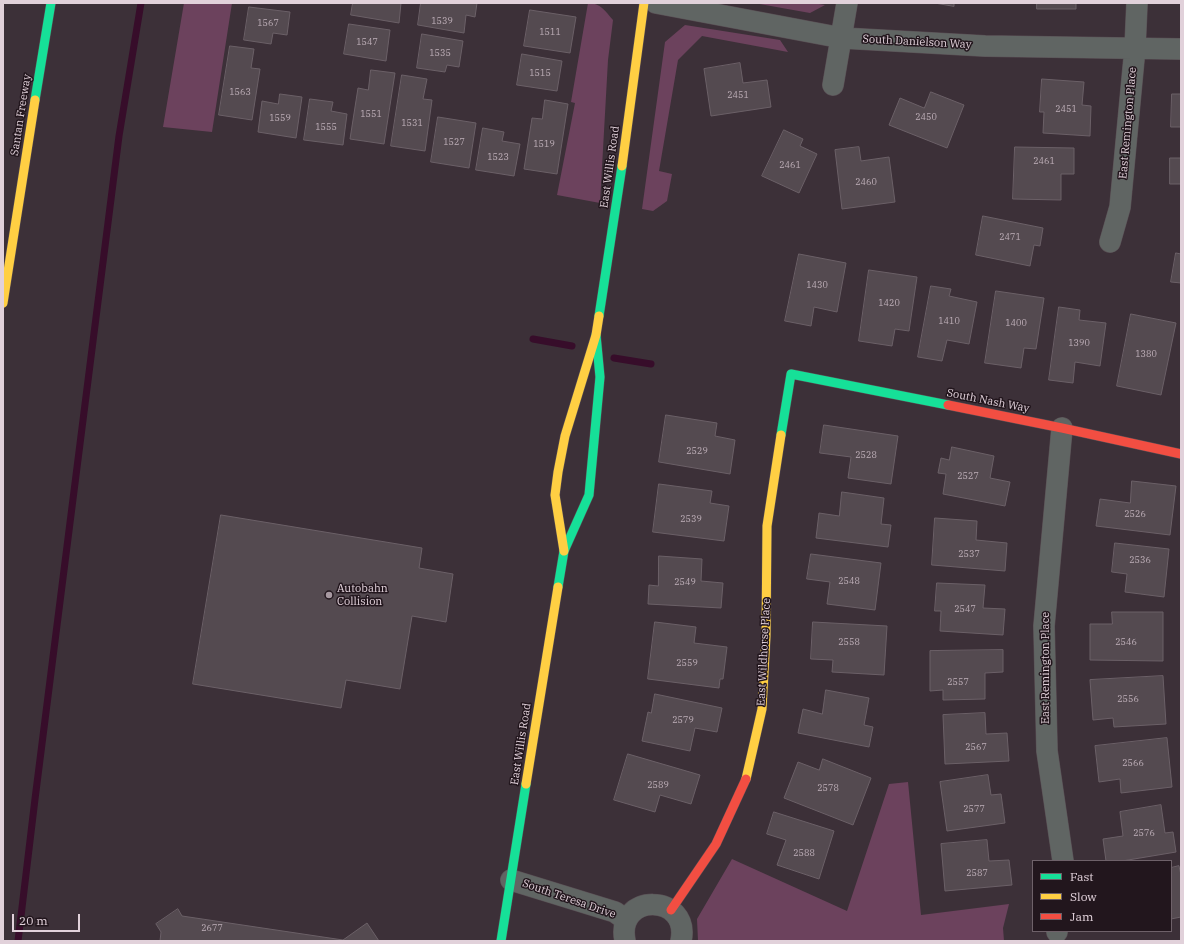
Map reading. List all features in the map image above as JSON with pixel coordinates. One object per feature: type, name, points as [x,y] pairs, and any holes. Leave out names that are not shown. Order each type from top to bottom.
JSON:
[{"type":"main road","name":"Santan Freeway","points":[[3,302],[51,3]]},
{"type":"main road","name":"East Willis Road","points":[[564,551],[555,495],[558,472],[565,436],[596,334],[615,216],[644,3]]},
{"type":"main road","name":"East Willis Road","points":[[501,941],[564,551],[589,495],[600,377],[596,334]]},
{"type":"main road","name":"South Nash Way","points":[[791,374],[1062,428],[1181,454]]},
{"type":"main road","name":"East Wildhorse Place","points":[[671,910],[716,844],[748,773],[762,709],[766,636],[767,526],[791,374]]},
{"type":"street","name":"South Danielson Way","points":[[656,3],[842,38],[985,46],[1181,48]]},
{"type":"street","points":[[833,85],[847,3]]},
{"type":"street","name":"East Remington Place","points":[[1110,242],[1120,207],[1135,48],[1137,3]]},
{"type":"street","name":"East Remington Place","points":[[1062,428],[1044,626],[1047,751],[1062,860]]},
{"type":"street","name":"South Teresa Drive","points":[[511,880],[615,912],[626,920]]},
{"type":"street","points":[[625,941],[624,930],[626,920],[631,913],[646,904],[655,904],[664,906],[671,910],[677,917],[681,925],[681,941]]},
{"type":"shaded area","points":[[184,3],[232,3],[212,132],[163,127]]},
{"type":"shaded area","points":[[588,3],[600,6],[613,20],[608,60],[600,203],[557,195],[575,103],[571,102]]},
{"type":"shaded area","points":[[754,3],[813,3],[825,5],[810,13]]},
{"type":"shaded area","points":[[685,25],[780,40],[788,52],[702,36],[678,60],[659,171],[672,174],[667,201],[653,211],[642,209],[665,42]]},
{"type":"shaded area","points":[[908,782],[921,915],[1009,904],[1003,928],[1004,941],[698,941],[697,919],[732,859],[847,911],[889,784]]},
{"type":"building","points":[[353,3],[401,3],[399,23],[351,15]]},
{"type":"building","points":[[421,3],[477,3],[475,17],[466,15],[464,33],[418,25]]},
{"type":"building","points":[[935,3],[954,3],[954,6]]},
{"type":"building","points":[[1037,3],[1076,3],[1076,9],[1037,9]]},
{"type":"building","points":[[249,7],[290,12],[287,35],[273,33],[271,44],[244,40]]},
{"type":"building","points":[[530,10],[576,17],[570,53],[524,46]]},
{"type":"building","points":[[349,24],[390,30],[386,61],[344,54]]},
{"type":"building","points":[[422,34],[463,41],[459,67],[447,65],[445,72],[417,68]]},
{"type":"building","points":[[230,46],[254,49],[251,68],[260,69],[252,120],[219,115]]},
{"type":"building","points":[[522,54],[562,61],[557,91],[517,85]]},
{"type":"building","points":[[740,63],[743,83],[767,80],[771,107],[711,116],[704,69]]},
{"type":"building","points":[[371,70],[395,73],[384,144],[350,139],[358,88],[368,90]]},
{"type":"building","points":[[402,75],[427,79],[423,99],[432,100],[425,151],[391,146]]},
{"type":"building","points":[[1042,79],[1084,82],[1082,105],[1091,106],[1090,136],[1043,133],[1044,112],[1040,112]]},
{"type":"building","points":[[931,92],[964,105],[947,148],[889,125],[900,98],[924,108]]},
{"type":"building","points":[[280,94],[302,97],[296,138],[258,132],[262,101],[278,104]]},
{"type":"building","points":[[1172,94],[1181,94],[1181,127],[1171,127]]},
{"type":"building","points":[[310,99],[333,102],[331,111],[347,114],[343,145],[304,140]]},
{"type":"building","points":[[545,100],[568,104],[557,174],[524,169],[532,118],[542,119]]},
{"type":"building","points":[[438,117],[476,123],[469,168],[431,162]]},
{"type":"building","points":[[483,128],[504,132],[502,141],[520,144],[514,176],[476,170]]},
{"type":"building","points":[[784,130],[803,139],[800,146],[817,154],[799,193],[762,176]]},
{"type":"building","points":[[859,147],[861,161],[889,157],[895,202],[842,209],[835,150]]},
{"type":"building","points":[[1015,147],[1074,148],[1074,174],[1061,174],[1061,200],[1013,199]]},
{"type":"building","points":[[1170,158],[1181,158],[1181,184],[1170,184]]},
{"type":"building","points":[[983,216],[1043,228],[1040,246],[1034,245],[1030,266],[976,255]]},
{"type":"building","points":[[1176,253],[1181,254],[1181,283],[1171,282]]},
{"type":"building","points":[[799,254],[846,263],[837,312],[814,307],[811,326],[785,321]]},
{"type":"building","points":[[869,270],[917,277],[909,331],[895,329],[892,346],[859,341]]},
{"type":"building","points":[[931,286],[951,289],[949,296],[977,302],[969,344],[947,340],[942,361],[918,357]]},
{"type":"building","points":[[996,291],[1044,298],[1036,349],[1024,348],[1021,368],[985,363]]},
{"type":"building","points":[[1059,307],[1080,310],[1079,320],[1106,323],[1100,366],[1075,362],[1073,383],[1049,380]]},
{"type":"building","points":[[1131,314],[1176,323],[1161,395],[1117,386]]},
{"type":"building","points":[[666,415],[717,423],[715,436],[735,440],[730,474],[659,462]]},
{"type":"building","points":[[824,425],[898,436],[891,484],[848,478],[851,457],[820,453]]},
{"type":"building","points":[[952,447],[994,456],[990,478],[1010,482],[1005,506],[943,494],[946,474],[938,473],[941,458],[949,460]]},
{"type":"building","points":[[1132,481],[1176,486],[1170,535],[1096,526],[1100,499],[1130,503]]},
{"type":"building","points":[[659,484],[712,491],[710,503],[729,506],[724,541],[653,532]]},
{"type":"building","points":[[842,492],[884,498],[881,524],[891,525],[888,547],[816,538],[819,513],[839,516]]},
{"type":"building","name":"Autobahn Collision","points":[[221,515],[422,548],[419,568],[453,574],[446,622],[412,616],[400,689],[346,680],[341,708],[193,684]]},
{"type":"building","points":[[935,518],[977,521],[976,540],[1007,543],[1005,571],[932,565]]},
{"type":"building","points":[[1115,543],[1169,549],[1164,597],[1125,592],[1127,574],[1112,572]]},
{"type":"building","points":[[811,554],[881,563],[875,610],[827,604],[830,582],[807,579]]},
{"type":"building","points":[[659,556],[702,559],[701,581],[723,583],[721,608],[648,604],[649,585],[658,586]]},
{"type":"building","points":[[937,583],[985,585],[983,608],[1005,609],[1003,635],[940,631],[941,611],[935,611]]},
{"type":"building","points":[[1112,612],[1163,612],[1163,661],[1090,660],[1090,624],[1112,624]]},
{"type":"building","points":[[655,622],[696,627],[694,643],[727,647],[723,679],[720,679],[719,688],[648,679]]},
{"type":"building","points":[[813,622],[887,626],[884,675],[832,672],[833,660],[811,659]]},
{"type":"building","points":[[1003,650],[1003,672],[985,673],[985,699],[943,700],[943,690],[930,691],[930,651]]},
{"type":"building","points":[[1163,676],[1166,724],[1114,727],[1113,718],[1093,720],[1090,680]]},
{"type":"building","points":[[826,690],[869,698],[864,725],[873,727],[869,747],[798,733],[803,709],[822,714]]},
{"type":"building","points":[[655,694],[722,708],[717,732],[695,728],[690,751],[642,741],[648,712],[651,713]]},
{"type":"building","points":[[985,713],[986,734],[1007,733],[1009,761],[945,764],[943,715]]},
{"type":"building","points":[[1167,738],[1172,787],[1121,793],[1120,779],[1099,782],[1095,746]]},
{"type":"building","points":[[628,754],[700,775],[691,804],[660,795],[655,812],[614,800]]},
{"type":"building","points":[[823,759],[871,778],[853,825],[784,798],[798,762],[819,770]]},
{"type":"building","points":[[988,775],[991,795],[1001,794],[1005,823],[947,831],[940,782]]},
{"type":"building","points":[[1161,805],[1165,833],[1173,832],[1176,852],[1128,860],[1106,860],[1103,839],[1123,836],[1120,812]]},
{"type":"building","points":[[774,812],[834,831],[819,879],[777,865],[786,840],[767,834]]},
{"type":"building","points":[[987,840],[989,861],[1009,860],[1012,885],[945,891],[941,844]]},
{"type":"building","points":[[1179,866],[1181,875],[1181,917],[1172,919],[1172,868]]},
{"type":"building","points":[[178,909],[182,916],[343,940],[367,923],[379,941],[160,941],[161,932],[156,924]]},
{"type":"waterway","points":[[18,941],[119,136],[141,3]]},
{"type":"waterway","points":[[533,339],[572,346]]},
{"type":"waterway","points":[[614,358],[651,364]]},
{"type":"traffic: fast","points":[[35,100],[51,3]]},
{"type":"traffic: fast","points":[[599,316],[622,166]]},
{"type":"traffic: fast","points":[[558,587],[564,551],[589,495],[600,377],[596,335]]},
{"type":"traffic: fast","points":[[781,435],[791,374],[948,405]]},
{"type":"traffic: fast","points":[[501,941],[526,784]]},
{"type":"traffic: slow","points":[[622,166],[644,3]]},
{"type":"traffic: slow","points":[[3,303],[35,100]]},
{"type":"traffic: slow","points":[[564,551],[555,495],[558,472],[565,436],[596,335],[599,316]]},
{"type":"traffic: slow","points":[[746,779],[762,709],[766,636],[767,526],[781,435]]},
{"type":"traffic: slow","points":[[526,784],[558,587]]},
{"type":"traffic: jam","points":[[948,405],[1181,454]]},
{"type":"traffic: jam","points":[[671,910],[716,844],[746,779]]},
{"type":"place","name":"Autobahn Collision","points":[[329,595]]}]
